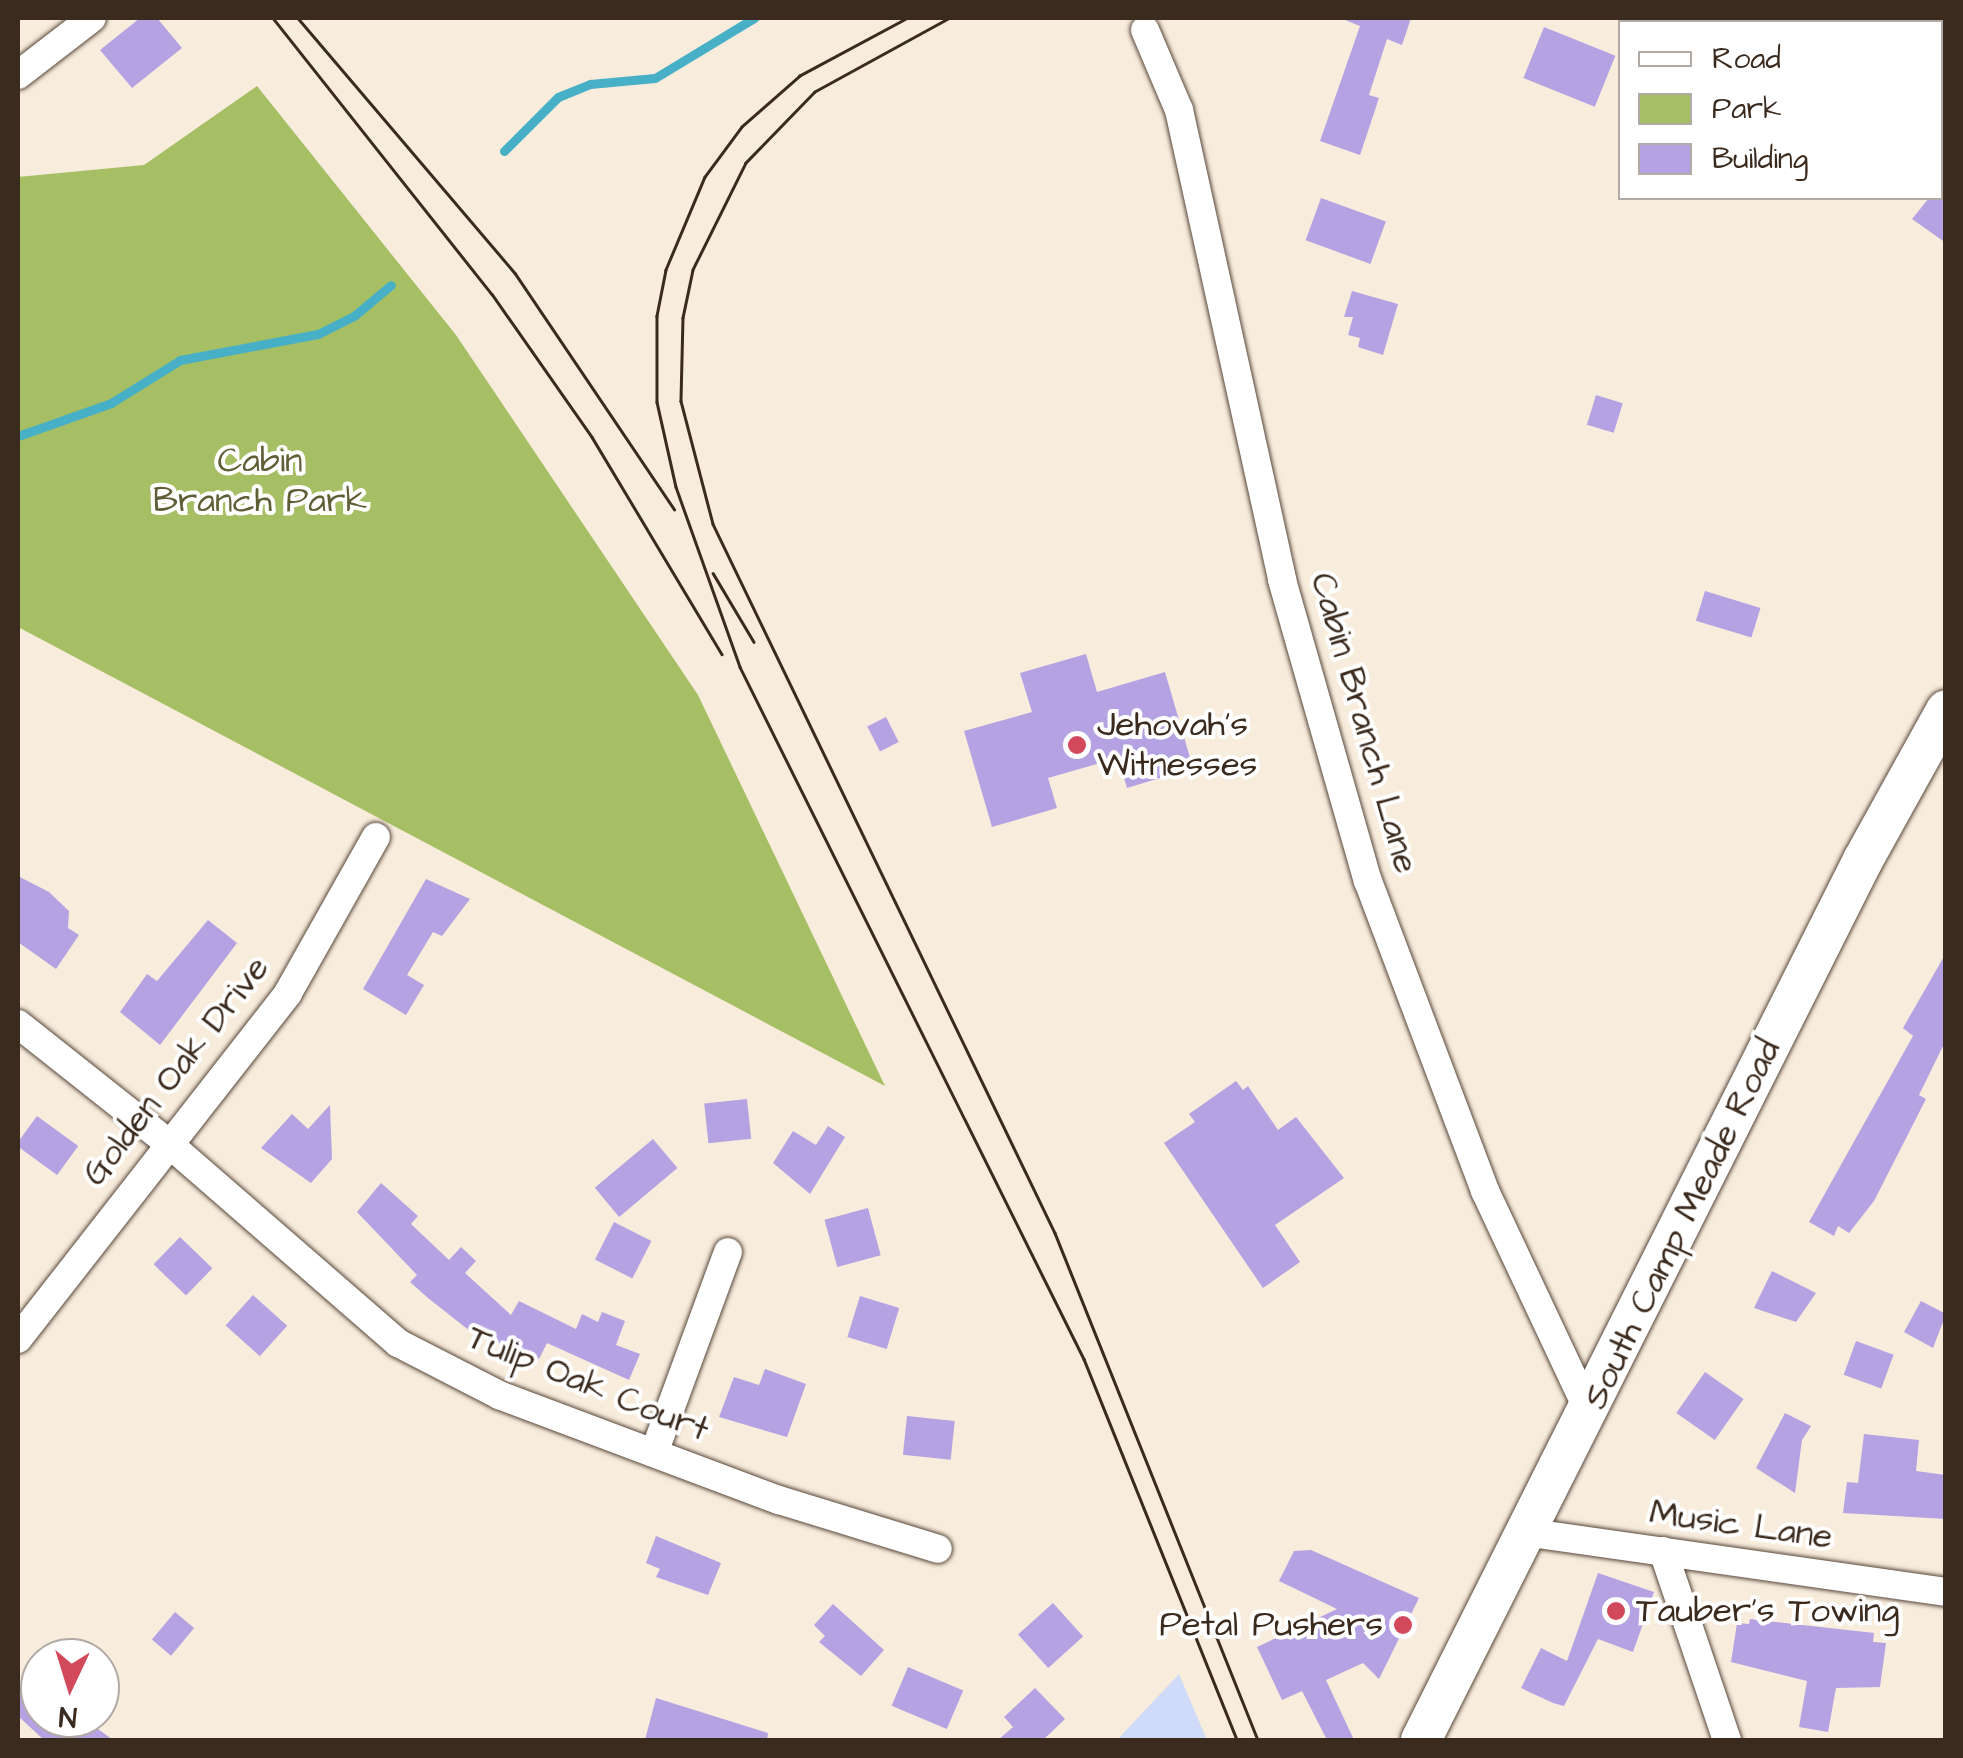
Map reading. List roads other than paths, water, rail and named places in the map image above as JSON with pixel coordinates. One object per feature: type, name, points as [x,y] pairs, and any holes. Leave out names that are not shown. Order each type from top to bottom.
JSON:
[{"type":"main road","name":"South Camp Meade Road","points":[[1421,1740],[1863,860],[1946,710]]},
{"type":"street","points":[[18,76],[92,18]]},
{"type":"street","name":"Cabin Branch Lane","points":[[1145,30],[1180,110],[1282,580],[1368,881],[1485,1192],[1589,1412]]},
{"type":"street","name":"Golden Oak Drive","points":[[18,1339],[288,992],[376,837]]},
{"type":"street","name":"Tulip Oak Court","points":[[18,1024],[168,1143],[398,1343],[499,1395],[654,1453],[938,1548]]},
{"type":"street","points":[[654,1453],[728,1252]]},
{"type":"street","name":"Music Lane","points":[[1525,1532],[1946,1592]]},
{"type":"street","points":[[1663,1551],[1727,1740]]},
{"type":"waterway","points":[[504,151],[558,97],[590,84],[655,78],[754,18]]},
{"type":"waterway","points":[[18,436],[111,403],[180,360],[318,334],[354,316],[391,285]]},
{"type":"tram line","points":[[273,18],[492,294],[592,437],[722,654]]},
{"type":"tram line","points":[[298,18],[515,273],[674,509]]},
{"type":"tram line","points":[[908,18],[800,76],[742,127],[705,177],[666,270],[657,316],[657,402],[676,487],[740,667],[1084,1359],[1237,1740]]},
{"type":"tram line","points":[[950,18],[815,92],[746,163],[693,270],[683,318],[681,401],[713,524],[1055,1233],[1258,1740]]},
{"type":"tram line","points":[[713,573],[754,642]]},
{"type":"place","name":"Jehovah's Witnesses","points":[[1077,745]]},
{"type":"place","name":"Tauber's Towing","points":[[1616,1611]]},
{"type":"place","name":"Petal Pushers","points":[[1403,1625]]},
{"type":"park label","name":"Cabin Branch Park","points":[[260,481]]}]
